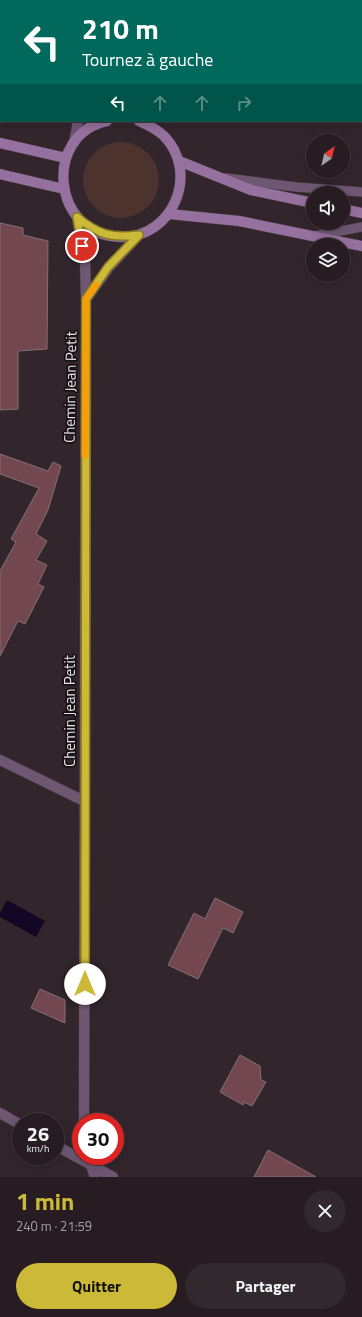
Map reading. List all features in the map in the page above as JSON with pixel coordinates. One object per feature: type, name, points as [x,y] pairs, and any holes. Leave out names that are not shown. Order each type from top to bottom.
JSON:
[{"type":"main road","points":[[105,122],[86,131],[74,143],[66,158],[63,174],[64,189],[69,204],[77,217],[89,227],[103,234],[121,237],[139,235],[156,226],[169,214],[178,197],[182,179],[179,161],[173,148],[164,136],[153,127],[141,122]]},
{"type":"main road","points":[[0,143],[66,158]]},
{"type":"main road","points":[[179,161],[251,190],[306,202]]},
{"type":"main road","points":[[0,174],[64,189]]},
{"type":"main road","points":[[350,210],[362,213]]},
{"type":"main road","points":[[169,214],[239,221],[362,246]]},
{"type":"street","points":[[74,143],[78,122]]},
{"type":"street","name":"Chemin Jean Petit","points":[[77,217],[85,260],[86,299],[84,1113]]},
{"type":"street","points":[[86,299],[108,267],[139,235]]},
{"type":"street","points":[[0,760],[84,801]]},
{"type":"street","points":[[0,1113],[12,1120]]},
{"type":"street","points":[[91,1165],[95,1177]]},
{"type":"street","points":[[96,1165],[112,1177]]},
{"type":"lane","points":[[214,176],[296,187],[362,192]]},
{"type":"lane","points":[[313,236],[362,227]]},
{"type":"shaded area","points":[[121,142],[135,145],[148,153],[156,166],[159,180],[156,194],[148,207],[135,215],[121,218],[107,215],[94,207],[86,194],[83,180],[86,166],[94,153],[107,145]]},
{"type":"shaded area","points":[[7,900],[45,921],[36,937],[0,917],[0,913]]},
{"type":"building","points":[[0,223],[23,228],[23,235],[48,241],[47,349],[18,351],[18,409],[0,410]]},
{"type":"building","points":[[0,454],[48,471],[53,462],[61,466],[48,510],[36,534],[47,541],[36,560],[47,565],[38,584],[44,587],[25,624],[18,621],[0,656],[0,571],[16,542],[11,539],[39,488],[0,474]]},
{"type":"building","points":[[215,898],[243,912],[233,933],[223,928],[198,979],[168,965],[194,913],[205,919]]},
{"type":"building","points":[[40,989],[65,1000],[65,1023],[31,1008]]},
{"type":"building","points":[[240,1055],[260,1066],[261,1080],[266,1082],[252,1106],[244,1102],[243,1105],[220,1092]]},
{"type":"building","points":[[268,1150],[316,1177],[254,1177]]},
{"type":"slow traffic","points":[[85,455],[86,299],[96,285]]},
{"type":"route","points":[[82,246],[77,217],[89,227],[103,234],[121,237],[139,235],[108,267],[86,299],[85,984]]}]
